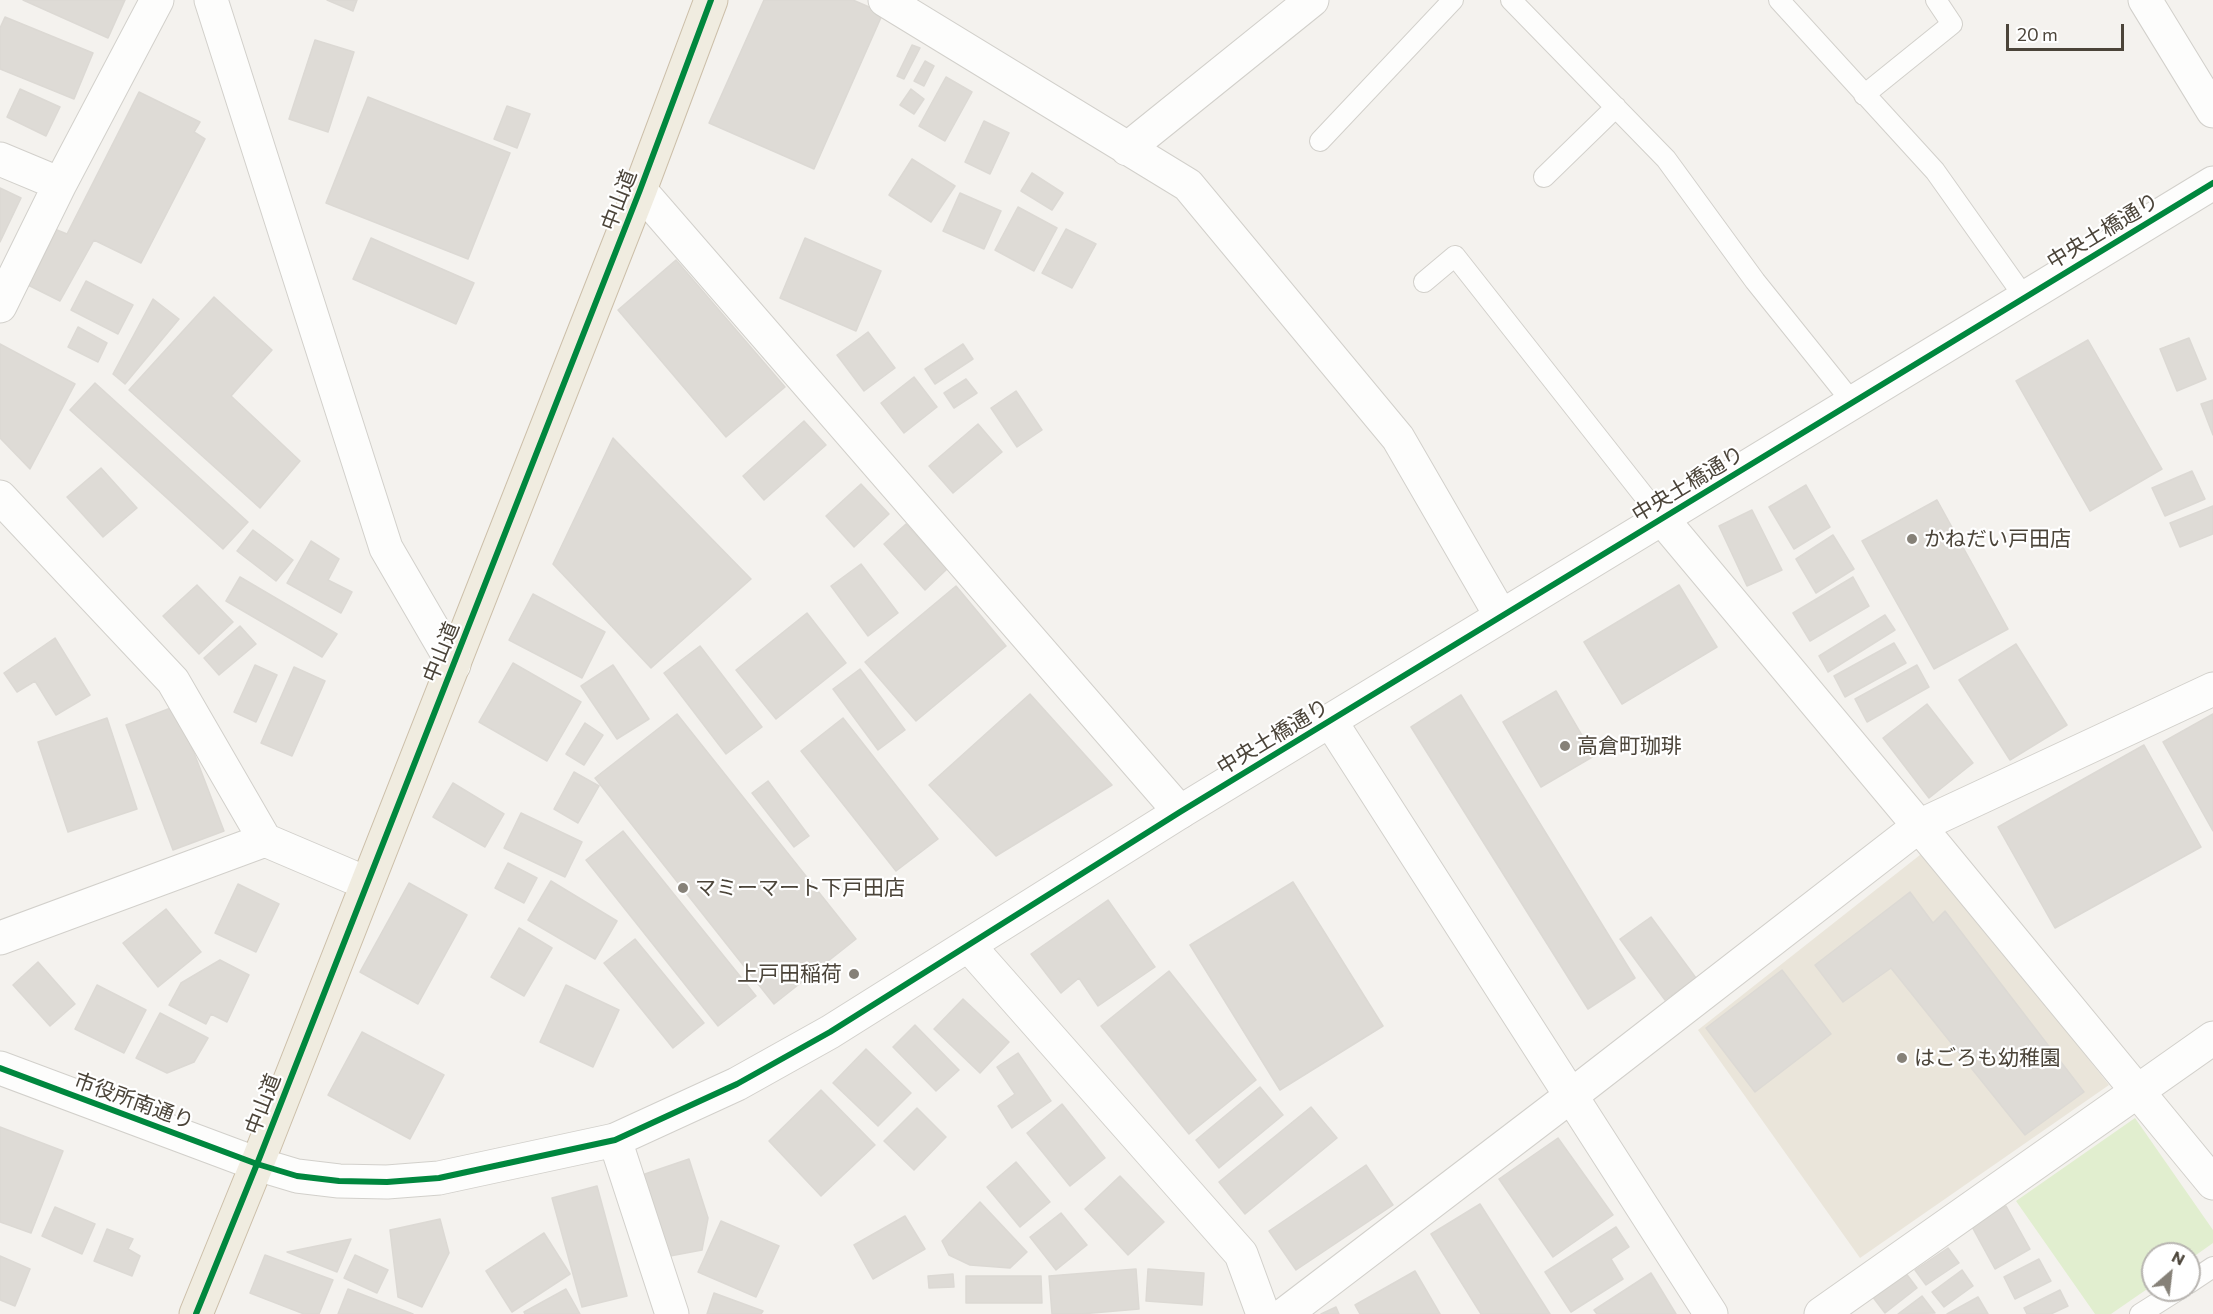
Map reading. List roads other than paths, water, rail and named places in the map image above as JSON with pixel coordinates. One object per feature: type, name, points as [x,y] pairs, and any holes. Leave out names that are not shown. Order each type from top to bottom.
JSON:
[{"type":"highway","name":"中山道","points":[[196,1314],[640,190],[711,0]]},
{"type":"street","points":[[0,306],[60,184],[158,0]]},
{"type":"street","points":[[211,0],[386,548],[454,664]]},
{"type":"street","points":[[885,0],[1188,185],[1398,438],[1501,616]]},
{"type":"street","points":[[1127,149],[1312,0]]},
{"type":"street","points":[[2145,0],[2213,111]]},
{"type":"street","points":[[0,159],[60,184]]},
{"type":"street","name":"中央土橋通り","points":[[615,1140],[737,1084],[830,1032],[1180,812],[2213,183]]},
{"type":"street","points":[[640,190],[1180,812]]},
{"type":"street","points":[[0,497],[173,681],[265,840],[366,883]]},
{"type":"street","points":[[1663,520],[2213,1183]]},
{"type":"street","points":[[1285,1314],[1919,826],[2213,689]]},
{"type":"street","points":[[1331,722],[1711,1314]]},
{"type":"street","points":[[0,938],[265,840]]},
{"type":"street","points":[[969,946],[1240,1254],[1263,1314]]},
{"type":"street","points":[[1821,1314],[2213,1038]]},
{"type":"street","name":"市役所南通り","points":[[0,1068],[257,1164],[297,1176],[339,1181],[387,1182],[439,1178],[615,1140]]},
{"type":"street","points":[[615,1140],[672,1314]]},
{"type":"lane","points":[[1320,141],[1453,0]]},
{"type":"lane","points":[[1511,0],[1666,159],[1755,281],[1853,403]]},
{"type":"lane","points":[[1779,0],[1935,171],[2025,298]]},
{"type":"lane","points":[[1864,95],[1952,24],[1936,0]]},
{"type":"lane","points":[[1544,177],[1616,107]]},
{"type":"lane","points":[[1424,282],[1455,255],[1663,520]]},
{"type":"lane","points":[[2140,1314],[2159,1302]]},
{"type":"place","name":"かねだい戸田店","points":[[1912,539]]},
{"type":"place","name":"高倉町珈琲","points":[[1565,746]]},
{"type":"place","name":"マミーマート下戸田店","points":[[683,888]]},
{"type":"place","name":"上戸田稲荷","points":[[854,974]]},
{"type":"place","name":"はごろも幼稚園","points":[[1902,1058]]}]
